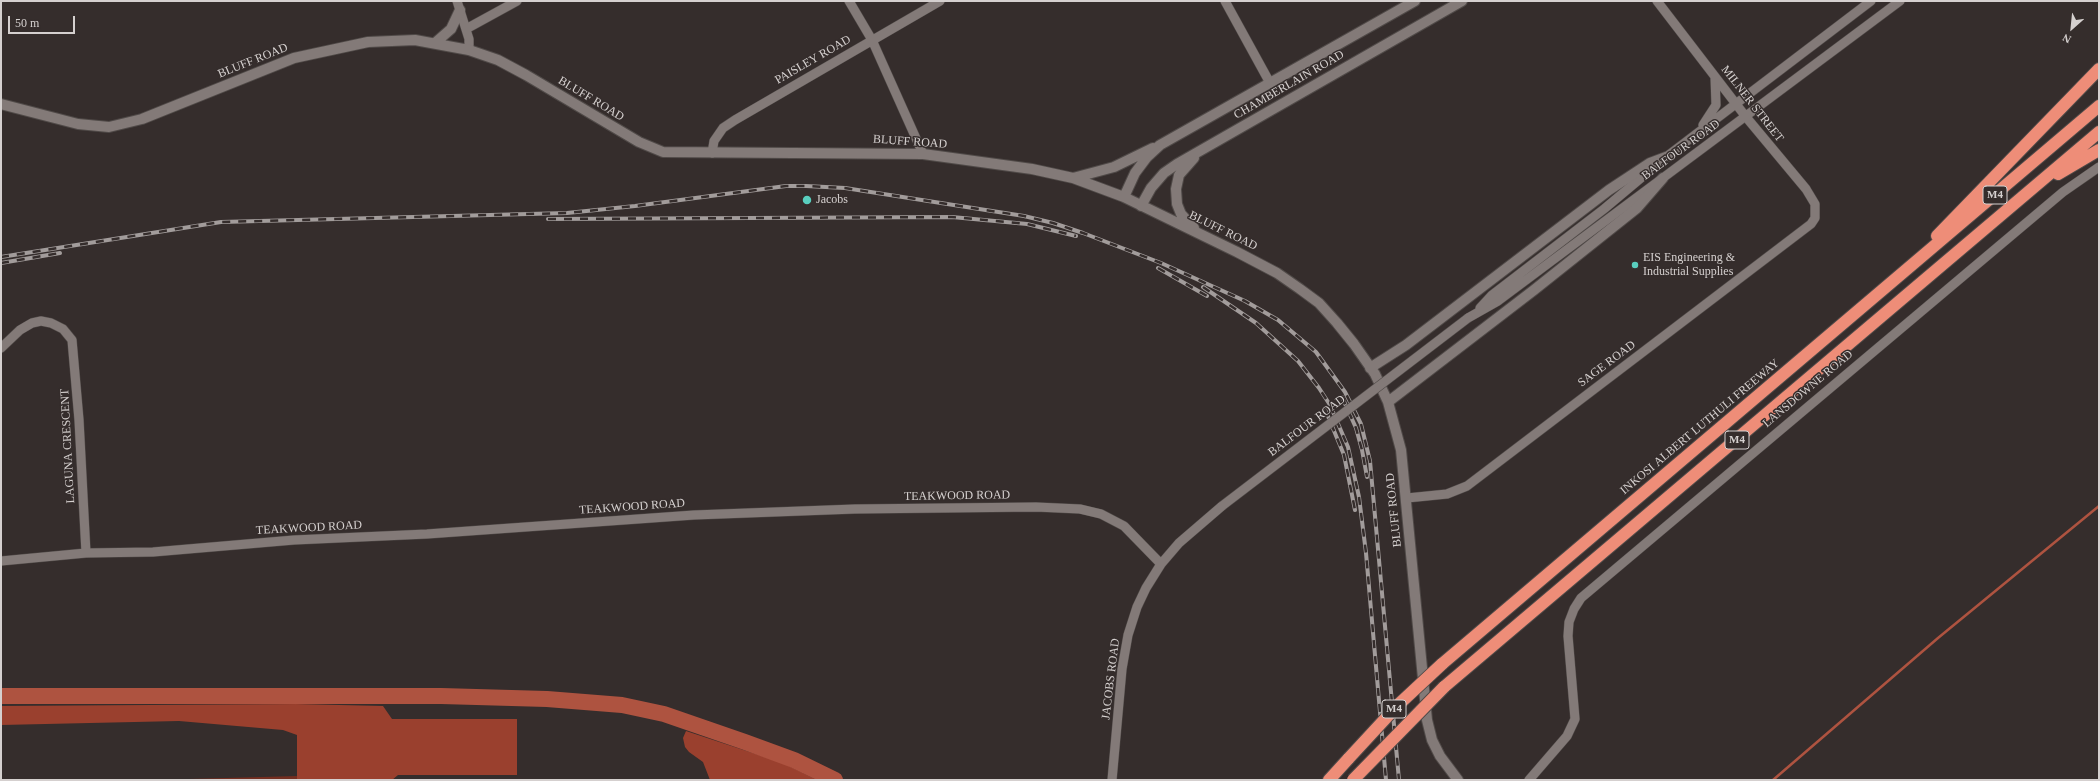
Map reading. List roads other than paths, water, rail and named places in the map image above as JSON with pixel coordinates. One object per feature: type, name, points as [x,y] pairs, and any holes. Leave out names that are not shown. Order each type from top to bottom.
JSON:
[{"type":"highway","points":[[1890,285],[2099,69]]},
{"type":"highway","name":"INKOSI ALBERT LUTHULI FREEWAY","points":[[1329,780],[1398,705],[1442,664],[2099,106]]},
{"type":"highway","name":"M4","points":[[1353,780],[1444,687],[2099,132]]},
{"type":"highway","points":[[2029,191],[2099,150]]},
{"type":"main road","name":"CHAMBERLAIN ROAD","points":[[1124,197],[1135,173],[1147,157],[1160,145],[1415,1]]},
{"type":"main road","name":"CHAMBERLAIN ROAD","points":[[1141,206],[1150,188],[1164,173],[1462,1]]},
{"type":"main road","points":[[435,43],[451,29],[459,5]]},
{"type":"main road","name":"BLUFF ROAD","points":[[1,104],[78,124],[109,127],[142,119],[294,58],[319,51],[385,41],[435,43],[469,50],[498,60],[526,74],[652,149],[663,152],[923,154],[1032,169],[1073,178],[1124,197],[1277,273],[1319,303],[1354,344],[1370,368],[1388,402],[1401,450],[1427,720],[1432,740],[1440,756],[1458,780]]},
{"type":"main road","points":[[1073,178],[1114,167],[1160,145]]},
{"type":"main road","points":[[1198,233],[1181,214],[1177,204],[1176,189],[1179,175],[1199,152]]},
{"type":"main road","points":[[1370,368],[1406,345],[1609,190],[1650,163],[1666,157]]},
{"type":"main road","points":[[1388,402],[1534,290],[1631,213],[1663,178]]},
{"type":"street","points":[[466,29],[517,1]]},
{"type":"street","points":[[849,1],[872,40],[923,154]]},
{"type":"street","name":"PAISLEY ROAD","points":[[712,153],[714,141],[723,128],[940,1]]},
{"type":"street","points":[[1225,1],[1270,83]]},
{"type":"street","name":"MILNER STREET","points":[[1657,1],[1746,117],[1806,188],[1817,210],[1815,218],[1811,224]]},
{"type":"street","name":"BALFOUR ROAD","points":[[1161,564],[1179,543],[1222,506],[1471,316],[1492,295],[1604,209],[1666,157],[1871,1]]},
{"type":"street","name":"BALFOUR ROAD","points":[[1471,316],[1498,301],[1898,2]]},
{"type":"street","points":[[459,5],[469,39],[469,50]]},
{"type":"street","points":[[1695,136],[1707,120],[1716,104],[1715,77]]},
{"type":"street","name":"LANSDOWNE ROAD","points":[[1529,780],[1567,736],[1575,719],[1568,636],[1569,622],[1574,609],[1581,598],[2063,192],[2099,167]]},
{"type":"street","name":"SAGE ROAD","points":[[1406,498],[1447,494],[1467,486],[1811,224]]},
{"type":"street","name":"LAGUNA CRESCENT","points":[[1,348],[20,330],[32,323],[51,323],[63,330],[72,340],[78,405],[86,553]]},
{"type":"street","name":"TEAKWOOD ROAD","points":[[86,553],[153,552],[294,540],[428,534],[741,512],[1036,508],[1080,509],[1106,516],[1124,526],[1161,564]]},
{"type":"street","points":[[1,561],[86,553]]},
{"type":"street","name":"JACOBS ROAD","points":[[1112,780],[1122,668],[1128,635],[1132,619],[1146,588],[1161,564]]},
{"type":"waterway","points":[[1773,780],[1938,638],[2099,506]]},
{"type":"waterway","points":[[1,696],[441,696],[547,699],[622,705],[664,714],[745,742],[794,760],[835,780]]},
{"type":"railway","points":[[1,257],[221,222],[567,213],[635,206],[786,186],[845,188],[1024,216],[1053,223],[1083,233],[1161,263],[1245,301],[1278,320],[1316,352],[1345,392],[1361,424],[1370,461],[1399,780]]},
{"type":"railway","points":[[548,219],[952,217],[1027,224],[1076,236]]},
{"type":"railway","points":[[1,263],[60,253]]},
{"type":"railway","points":[[1158,268],[1207,296]]},
{"type":"railway","points":[[1203,287],[1256,323],[1298,361],[1330,405],[1348,447],[1359,497],[1366,553],[1386,780]]},
{"type":"railway","points":[[1342,397],[1356,428],[1367,477]]},
{"type":"railway","points":[[1325,409],[1344,455],[1355,510]]},
{"type":"place","name":"Jacobs","points":[[807,200]]},
{"type":"place","name":"EIS Engineering & Industrial Supplies","points":[[1635,265]]}]
